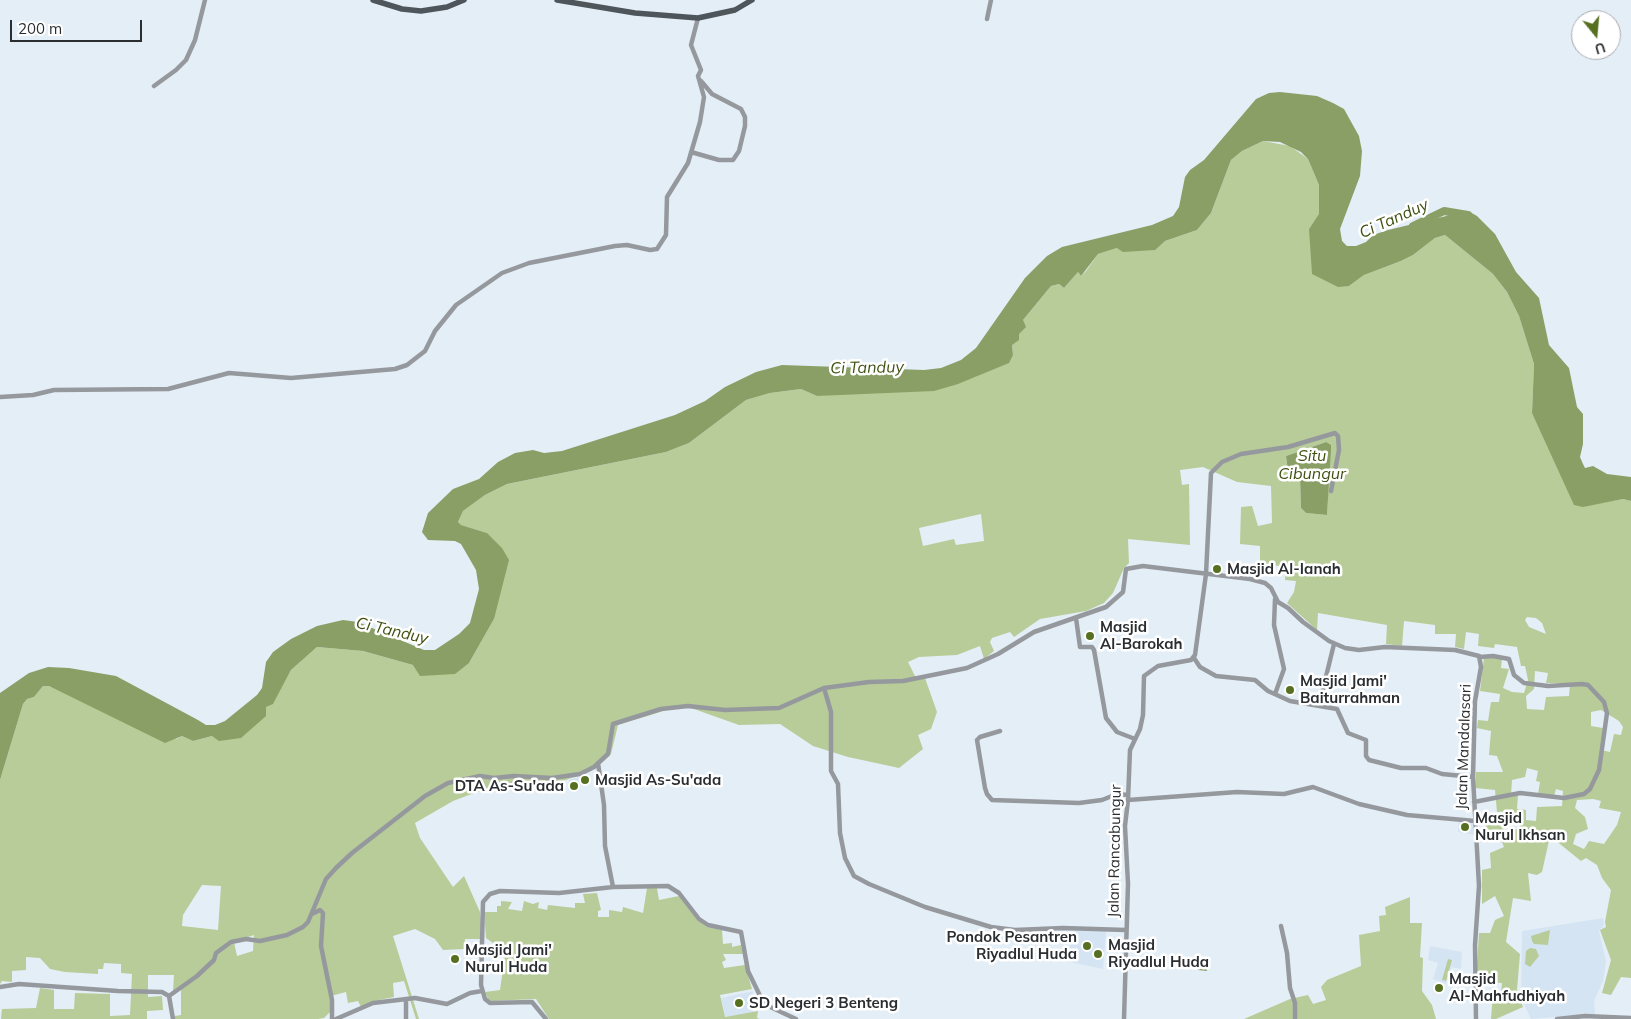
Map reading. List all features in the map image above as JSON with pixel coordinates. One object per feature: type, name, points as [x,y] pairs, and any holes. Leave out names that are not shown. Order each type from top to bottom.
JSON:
[{"type":"main road","points":[[373,0],[402,9],[421,11],[447,7],[464,0]]},
{"type":"main road","points":[[557,0],[635,13],[698,18],[736,10],[752,0]]},
{"type":"street","points":[[154,86],[186,60],[195,40],[205,0]]},
{"type":"street","points":[[987,19],[991,0]]},
{"type":"street","points":[[0,397],[33,395],[54,390],[168,389],[229,373],[290,378],[395,369],[406,365],[425,351],[435,331],[456,305],[502,273],[529,263],[627,244],[653,250],[660,247],[667,232],[668,197],[684,172],[692,152],[704,97],[698,76],[701,70],[691,45],[698,18]]},
{"type":"street","points":[[692,152],[719,160],[733,160],[739,151],[745,121],[741,109],[712,94],[698,76]]},
{"type":"street","points":[[1331,491],[1339,450],[1336,434],[1288,447],[1241,454],[1222,462],[1210,473],[1206,574],[1194,658],[1207,672],[1228,679],[1255,680],[1275,694],[1296,703],[1320,705],[1339,711],[1341,723],[1348,733],[1366,740],[1366,756],[1369,760],[1401,768],[1426,768],[1442,774],[1473,777]]},
{"type":"street","points":[[169,996],[197,976],[214,960],[216,953],[231,942],[246,939],[260,941],[287,935],[302,927],[310,916],[326,879],[352,852],[425,796],[448,783],[480,776],[494,778],[573,776],[598,763],[610,751],[613,724],[661,709],[688,706],[725,710],[779,708],[824,688],[869,682],[903,681],[967,668],[998,654],[1034,632],[1106,607],[1118,597],[1124,586],[1125,570],[1129,567],[1155,567],[1261,582],[1271,588],[1275,599],[1274,625],[1284,669],[1275,694]]},
{"type":"street","points":[[1275,599],[1334,644],[1358,650],[1385,647],[1455,650],[1476,654],[1480,658],[1493,656],[1509,659],[1514,675],[1524,683],[1548,686],[1588,685],[1604,702],[1607,713],[1599,770],[1590,789],[1584,794],[1564,798],[1520,793],[1474,802]]},
{"type":"street","points":[[1076,618],[1080,647],[1092,647],[1094,650],[1106,718],[1117,732],[1135,739]]},
{"type":"street","points":[[1320,705],[1334,644]]},
{"type":"street","name":"Jalan Rancabungur","points":[[1124,1019],[1128,884],[1125,826],[1130,750],[1143,715],[1144,676],[1163,664],[1194,658]]},
{"type":"street","name":"Jalan Mandalasari","points":[[1476,1019],[1475,945],[1479,886],[1473,777],[1475,702],[1481,667],[1480,658]]},
{"type":"street","points":[[824,688],[831,712],[831,771],[838,784],[840,833],[845,858],[854,876],[925,907],[992,927],[1015,930],[1063,928],[1126,930]]},
{"type":"street","points":[[1000,731],[977,740],[985,788],[992,800],[1079,803],[1102,800],[1117,794],[1128,797],[1237,792],[1284,794],[1312,787],[1359,804],[1393,812],[1475,821],[1502,817]]},
{"type":"street","points":[[598,763],[604,805],[605,846],[613,887]]},
{"type":"street","points":[[546,1019],[532,1002],[490,1003],[485,999],[482,991],[482,904],[485,898],[500,891],[560,893],[613,887],[668,886],[679,893],[699,919],[708,925],[741,932],[748,971],[764,1004],[796,1019]]},
{"type":"street","points":[[310,916],[320,910],[323,913],[321,946],[332,1000],[332,1019]]},
{"type":"street","points":[[1282,926],[1287,953],[1290,988],[1295,1003],[1295,1019]]},
{"type":"street","points":[[0,987],[19,984],[118,991],[152,990],[166,993],[169,996],[173,1019]]},
{"type":"street","points":[[336,1019],[372,1003],[420,998],[447,1004],[482,991]]},
{"type":"street","points":[[406,999],[406,1019]]},
{"type":"street","points":[[1557,1019],[1631,1018]]},
{"type":"shaded area","points":[[1263,141],[1290,146],[1308,159],[1319,185],[1321,199],[1319,215],[1309,229],[1349,286],[1364,275],[1401,261],[1413,255],[1435,238],[1445,235],[1493,274],[1507,292],[1519,316],[1534,364],[1532,413],[1583,506],[1623,499],[1631,501],[1631,978],[1621,977],[1611,995],[1602,993],[1611,960],[1600,930],[1606,927],[1605,922],[1611,890],[1602,878],[1597,865],[1586,858],[1581,861],[1550,836],[1542,872],[1537,875],[1528,873],[1531,901],[1513,898],[1506,942],[1520,954],[1517,990],[1523,1007],[1496,1019],[1491,1019],[1493,993],[1501,993],[1502,983],[1476,981],[1479,933],[1490,933],[1495,920],[1504,916],[1495,896],[1482,904],[1482,870],[1491,868],[1490,853],[1504,847],[1500,837],[1488,840],[1485,822],[1496,821],[1504,830],[1520,829],[1519,816],[1512,811],[1497,812],[1495,790],[1475,788],[1476,772],[1503,772],[1497,756],[1489,755],[1491,731],[1477,728],[1478,720],[1488,721],[1491,702],[1499,702],[1500,694],[1480,691],[1484,657],[1502,658],[1501,668],[1509,669],[1503,688],[1512,692],[1524,693],[1528,680],[1525,666],[1521,666],[1517,647],[1495,644],[1494,648],[1478,646],[1479,634],[1466,632],[1464,649],[1455,647],[1456,634],[1435,634],[1435,625],[1404,621],[1402,646],[1386,644],[1387,625],[1318,613],[1317,630],[1287,603],[1294,592],[1296,581],[1285,580],[1286,567],[1260,563],[1260,546],[1240,544],[1241,507],[1252,506],[1258,526],[1272,523],[1271,486],[1237,482],[1203,467],[1180,470],[1182,485],[1189,484],[1190,545],[1128,539],[1129,563],[1124,568],[1113,593],[1104,603],[1086,611],[1040,619],[1014,637],[1010,632],[992,638],[990,642],[994,651],[984,659],[980,646],[957,655],[919,657],[908,662],[917,680],[925,678],[937,712],[931,729],[918,735],[923,749],[899,768],[848,757],[813,746],[780,724],[739,725],[691,708],[673,708],[618,725],[611,754],[591,771],[560,782],[527,786],[498,784],[453,801],[415,823],[420,838],[453,887],[464,876],[480,912],[481,924],[480,939],[465,939],[464,949],[443,950],[435,939],[415,929],[393,936],[419,1019],[416,1019],[404,981],[393,983],[394,997],[374,1001],[361,1007],[358,1001],[348,1003],[346,992],[331,996],[330,1012],[324,1018],[318,1019],[175,1019],[175,1016],[181,1015],[181,986],[173,991],[174,975],[148,975],[148,997],[162,996],[163,1010],[147,1011],[147,1019],[1,1019],[2,1009],[36,1008],[40,988],[54,990],[54,1009],[74,1009],[75,993],[110,994],[110,1016],[130,1015],[132,974],[121,973],[121,964],[104,963],[103,969],[98,969],[98,974],[65,972],[50,969],[40,958],[26,957],[26,970],[12,971],[12,982],[2,981],[0,984],[0,780],[23,704],[27,699],[34,697],[43,686],[49,686],[176,739],[182,736],[193,741],[212,736],[273,703],[291,670],[317,647],[363,651],[413,665],[469,663],[494,619],[487,533],[460,525],[458,522],[463,511],[485,495],[507,484],[666,452],[689,443],[746,400],[770,393],[801,389],[817,396],[975,377],[1013,355],[1012,345],[1023,320],[1051,286],[1059,284],[1064,288],[1078,272],[1081,276],[1086,271],[1098,254],[1117,248],[1165,241],[1197,230],[1211,213],[1231,160],[1242,151]],"holes":[[[1326,442],[1329,474],[1327,515],[1306,513],[1301,508],[1300,479],[1288,471],[1286,456]],[[981,514],[984,541],[956,545],[954,539],[923,546],[919,528]],[[1527,617],[1536,618],[1542,623],[1546,634],[1529,627],[1525,620]],[[1535,671],[1548,673],[1546,683],[1570,683],[1569,696],[1546,697],[1544,710],[1527,709],[1526,696],[1534,689]],[[1601,710],[1619,721],[1623,727],[1621,735],[1614,734],[1610,752],[1601,750],[1603,728],[1591,726],[1591,712]],[[1527,768],[1538,771],[1536,781],[1540,782],[1538,794],[1554,796],[1556,789],[1563,791],[1562,806],[1537,807],[1536,821],[1526,820],[1526,810],[1517,809],[1518,795],[1511,795],[1512,780],[1525,777]],[[1593,799],[1601,801],[1599,808],[1621,812],[1617,825],[1604,844],[1589,841],[1584,849],[1573,844],[1576,834],[1588,829],[1585,817],[1575,808],[1577,800]],[[202,885],[221,886],[218,930],[182,926],[183,915]],[[254,935],[253,951],[237,956],[234,942]]]},
{"type":"shaded area","name":"DTA As-Su'ada","points":[[578,777],[580,789],[570,790],[569,780]]},
{"type":"shaded area","points":[[1459,821],[1473,823],[1475,835],[1458,832]]},
{"type":"shaded area","points":[[647,888],[657,888],[659,900],[679,896],[697,919],[707,927],[722,930],[723,944],[732,943],[732,947],[741,945],[743,954],[723,954],[726,960],[722,962],[724,968],[745,965],[752,989],[720,995],[725,1017],[758,1011],[757,1018],[760,1019],[549,1019],[536,999],[491,1001],[488,999],[485,992],[500,990],[506,947],[497,946],[486,938],[484,912],[497,912],[497,906],[501,906],[501,901],[512,902],[508,909],[522,911],[524,901],[533,904],[539,902],[538,908],[547,910],[548,905],[575,908],[575,903],[585,903],[583,894],[597,893],[601,910],[598,911],[598,917],[609,917],[609,910],[622,912],[623,907],[643,913]]},
{"type":"shaded area","points":[[1410,897],[1410,923],[1422,923],[1420,957],[1423,958],[1422,991],[1432,1005],[1436,1019],[1244,1019],[1290,999],[1308,995],[1313,1004],[1326,1000],[1321,987],[1327,980],[1361,966],[1359,935],[1380,931],[1379,916],[1386,915],[1385,907]]},
{"type":"shaded area","points":[[1603,918],[1604,925],[1599,931],[1606,961],[1603,981],[1594,1001],[1595,1014],[1531,1019],[1521,998],[1522,931]]},
{"type":"shaded area","name":"Pondok Pesantren Riyadlul Huda","points":[[1068,930],[1106,931],[1103,969],[1071,962]]},
{"type":"shaded area","points":[[1550,930],[1548,945],[1534,944],[1531,936]]},
{"type":"shaded area","points":[[1430,946],[1462,952],[1461,969],[1452,967],[1446,984],[1433,979],[1438,963],[1428,960]]},
{"type":"shaded area","points":[[1530,948],[1536,949],[1539,956],[1530,967],[1525,964],[1526,951]]},
{"type":"shaded area","points":[[1448,959],[1452,960],[1446,981],[1442,980]]},
{"type":"shaded area","name":"SD Negeri 3 Benteng","points":[[753,991],[754,1012],[725,1017],[721,998]]},
{"type":"water","points":[[1280,92],[1317,96],[1344,109],[1359,136],[1362,151],[1360,176],[1340,229],[1342,241],[1347,246],[1356,246],[1366,242],[1373,235],[1388,230],[1463,212],[1470,212],[1477,216],[1495,234],[1516,272],[1539,298],[1549,345],[1569,368],[1577,407],[1583,414],[1583,444],[1580,457],[1585,468],[1593,466],[1607,474],[1631,477],[1631,501],[1623,499],[1583,507],[1574,505],[1532,413],[1534,364],[1519,316],[1507,292],[1493,274],[1445,235],[1435,238],[1413,255],[1401,261],[1364,275],[1349,286],[1338,287],[1312,274],[1309,229],[1319,214],[1319,185],[1308,159],[1301,152],[1280,142],[1263,141],[1242,151],[1231,160],[1211,213],[1197,230],[1165,241],[1155,250],[1123,252],[1117,248],[1098,254],[1081,276],[1078,272],[1064,288],[1059,284],[1051,286],[1023,320],[1026,327],[1019,334],[1019,340],[1012,345],[1013,355],[1009,363],[958,384],[934,391],[817,396],[801,389],[770,393],[746,400],[689,443],[666,452],[507,484],[485,495],[463,511],[458,522],[461,525],[487,533],[502,548],[509,560],[494,619],[469,663],[455,674],[420,676],[413,665],[363,651],[317,647],[291,670],[273,704],[266,707],[266,716],[241,738],[219,741],[212,736],[193,741],[182,736],[165,743],[49,686],[43,686],[34,697],[27,699],[23,704],[0,780],[0,693],[29,673],[48,667],[69,668],[116,676],[206,725],[215,725],[225,721],[257,695],[262,688],[266,662],[273,652],[291,639],[317,626],[343,620],[358,622],[424,650],[435,650],[459,634],[470,623],[479,589],[476,570],[461,544],[455,541],[428,540],[422,532],[428,513],[453,489],[479,479],[498,462],[515,453],[533,450],[544,453],[562,451],[675,415],[705,401],[725,387],[756,372],[782,365],[924,370],[941,368],[961,360],[976,348],[1025,278],[1047,256],[1062,247],[1152,225],[1173,216],[1179,207],[1185,177],[1190,170],[1204,160],[1256,99],[1269,93]]},
{"type":"water","name":"Situ Cibungur","points":[[1326,442],[1331,445],[1327,515],[1306,513],[1301,508],[1300,478],[1288,471],[1286,456]]},
{"type":"water","points":[[1196,958],[1206,959],[1207,971],[1198,970]]},
{"type":"waterway","name":"Ci Tanduy","points":[[1413,226],[1444,211],[1468,215]]},
{"type":"place","name":"Masjid Al-Ianah","points":[[1217,569]]},
{"type":"place","name":"Masjid Al-Barokah","points":[[1090,636]]},
{"type":"place","name":"Masjid Jami' Baiturrahman","points":[[1290,690]]},
{"type":"place","name":"Masjid As-Su'ada","points":[[585,780]]},
{"type":"place","name":"DTA As-Su'ada","points":[[574,786]]},
{"type":"place","name":"Masjid Nurul Ikhsan","points":[[1465,827]]},
{"type":"place","name":"Pondok Pesantren Riyadlul Huda","points":[[1087,946]]},
{"type":"place","name":"Masjid Riyadlul Huda","points":[[1098,954]]},
{"type":"place","name":"Masjid Jami' Nurul Huda","points":[[455,959]]},
{"type":"place","name":"Masjid Al-Mahfudhiyah","points":[[1439,988]]},
{"type":"place","name":"SD Negeri 3 Benteng","points":[[739,1003]]}]
